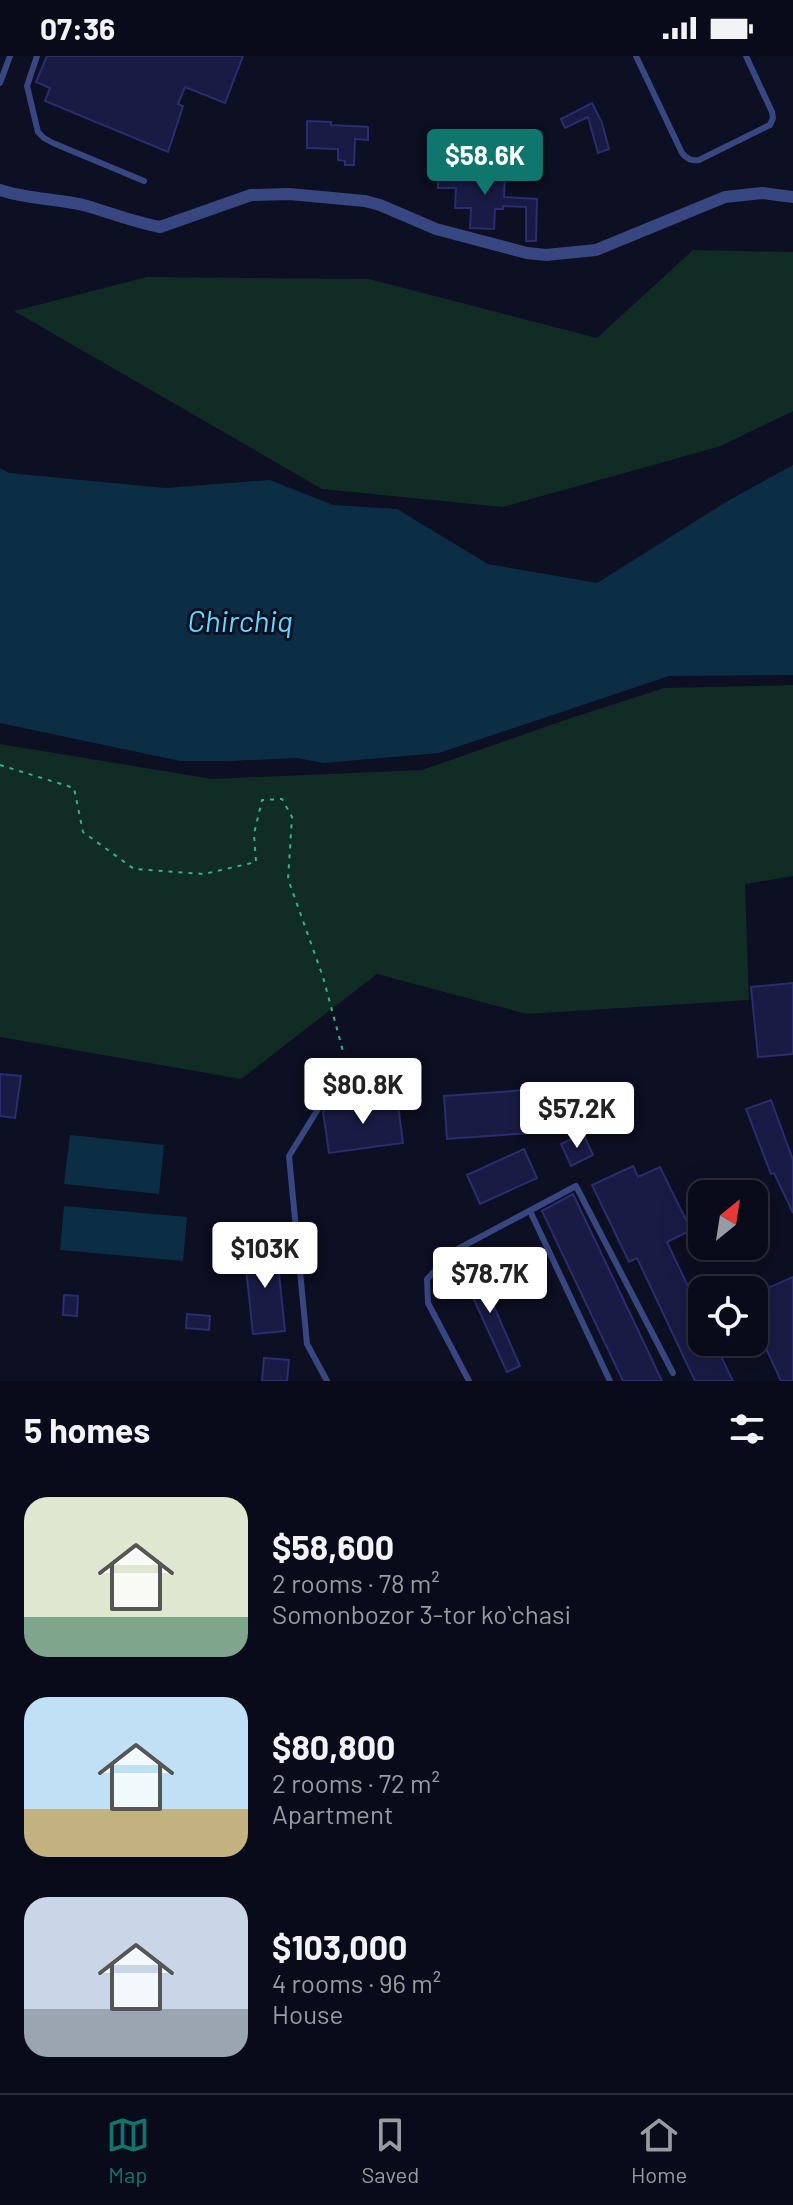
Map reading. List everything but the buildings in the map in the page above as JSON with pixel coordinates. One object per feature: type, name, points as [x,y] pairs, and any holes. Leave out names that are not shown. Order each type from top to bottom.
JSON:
[{"type":"street","points":[[0,190],[87,206],[160,227],[251,195],[289,194],[365,201],[436,229],[527,253],[546,255],[596,250],[725,197],[762,193],[793,197]]},
{"type":"lane","points":[[0,83],[10,56]]},
{"type":"lane","points":[[37,56],[27,86],[38,132],[53,143],[144,181]]},
{"type":"lane","points":[[636,56],[682,153],[692,161],[770,125],[772,112],[746,56]]},
{"type":"lane","points":[[327,1381],[307,1344],[289,1156],[346,1064]]},
{"type":"lane","points":[[469,1381],[428,1303],[427,1279],[454,1251],[576,1186],[673,1373]]},
{"type":"lane","points":[[530,1211],[610,1381]]},
{"type":"path","points":[[0,765],[74,788],[83,832],[134,869],[204,874],[256,862],[254,834],[262,800],[282,799],[292,817],[288,879],[323,977],[346,1064]]},
{"type":"green space","points":[[693,250],[793,252],[793,411],[721,446],[503,507],[322,489],[14,311],[147,277],[369,279],[597,338]]},
{"type":"green space","points":[[793,685],[793,876],[745,884],[749,1000],[527,1014],[377,974],[241,1079],[0,1037],[0,744],[212,779],[422,770],[664,688]]},
{"type":"water","name":"Chirchiq","points":[[793,465],[793,675],[669,676],[439,753],[323,763],[297,758],[180,761],[0,723],[0,468],[9,473],[165,488],[270,480],[333,505],[397,509],[488,564],[597,583],[726,502]]},
{"type":"water","points":[[70,1135],[164,1145],[159,1194],[64,1184]]},
{"type":"water","points":[[64,1206],[187,1217],[183,1261],[60,1250]]}]
